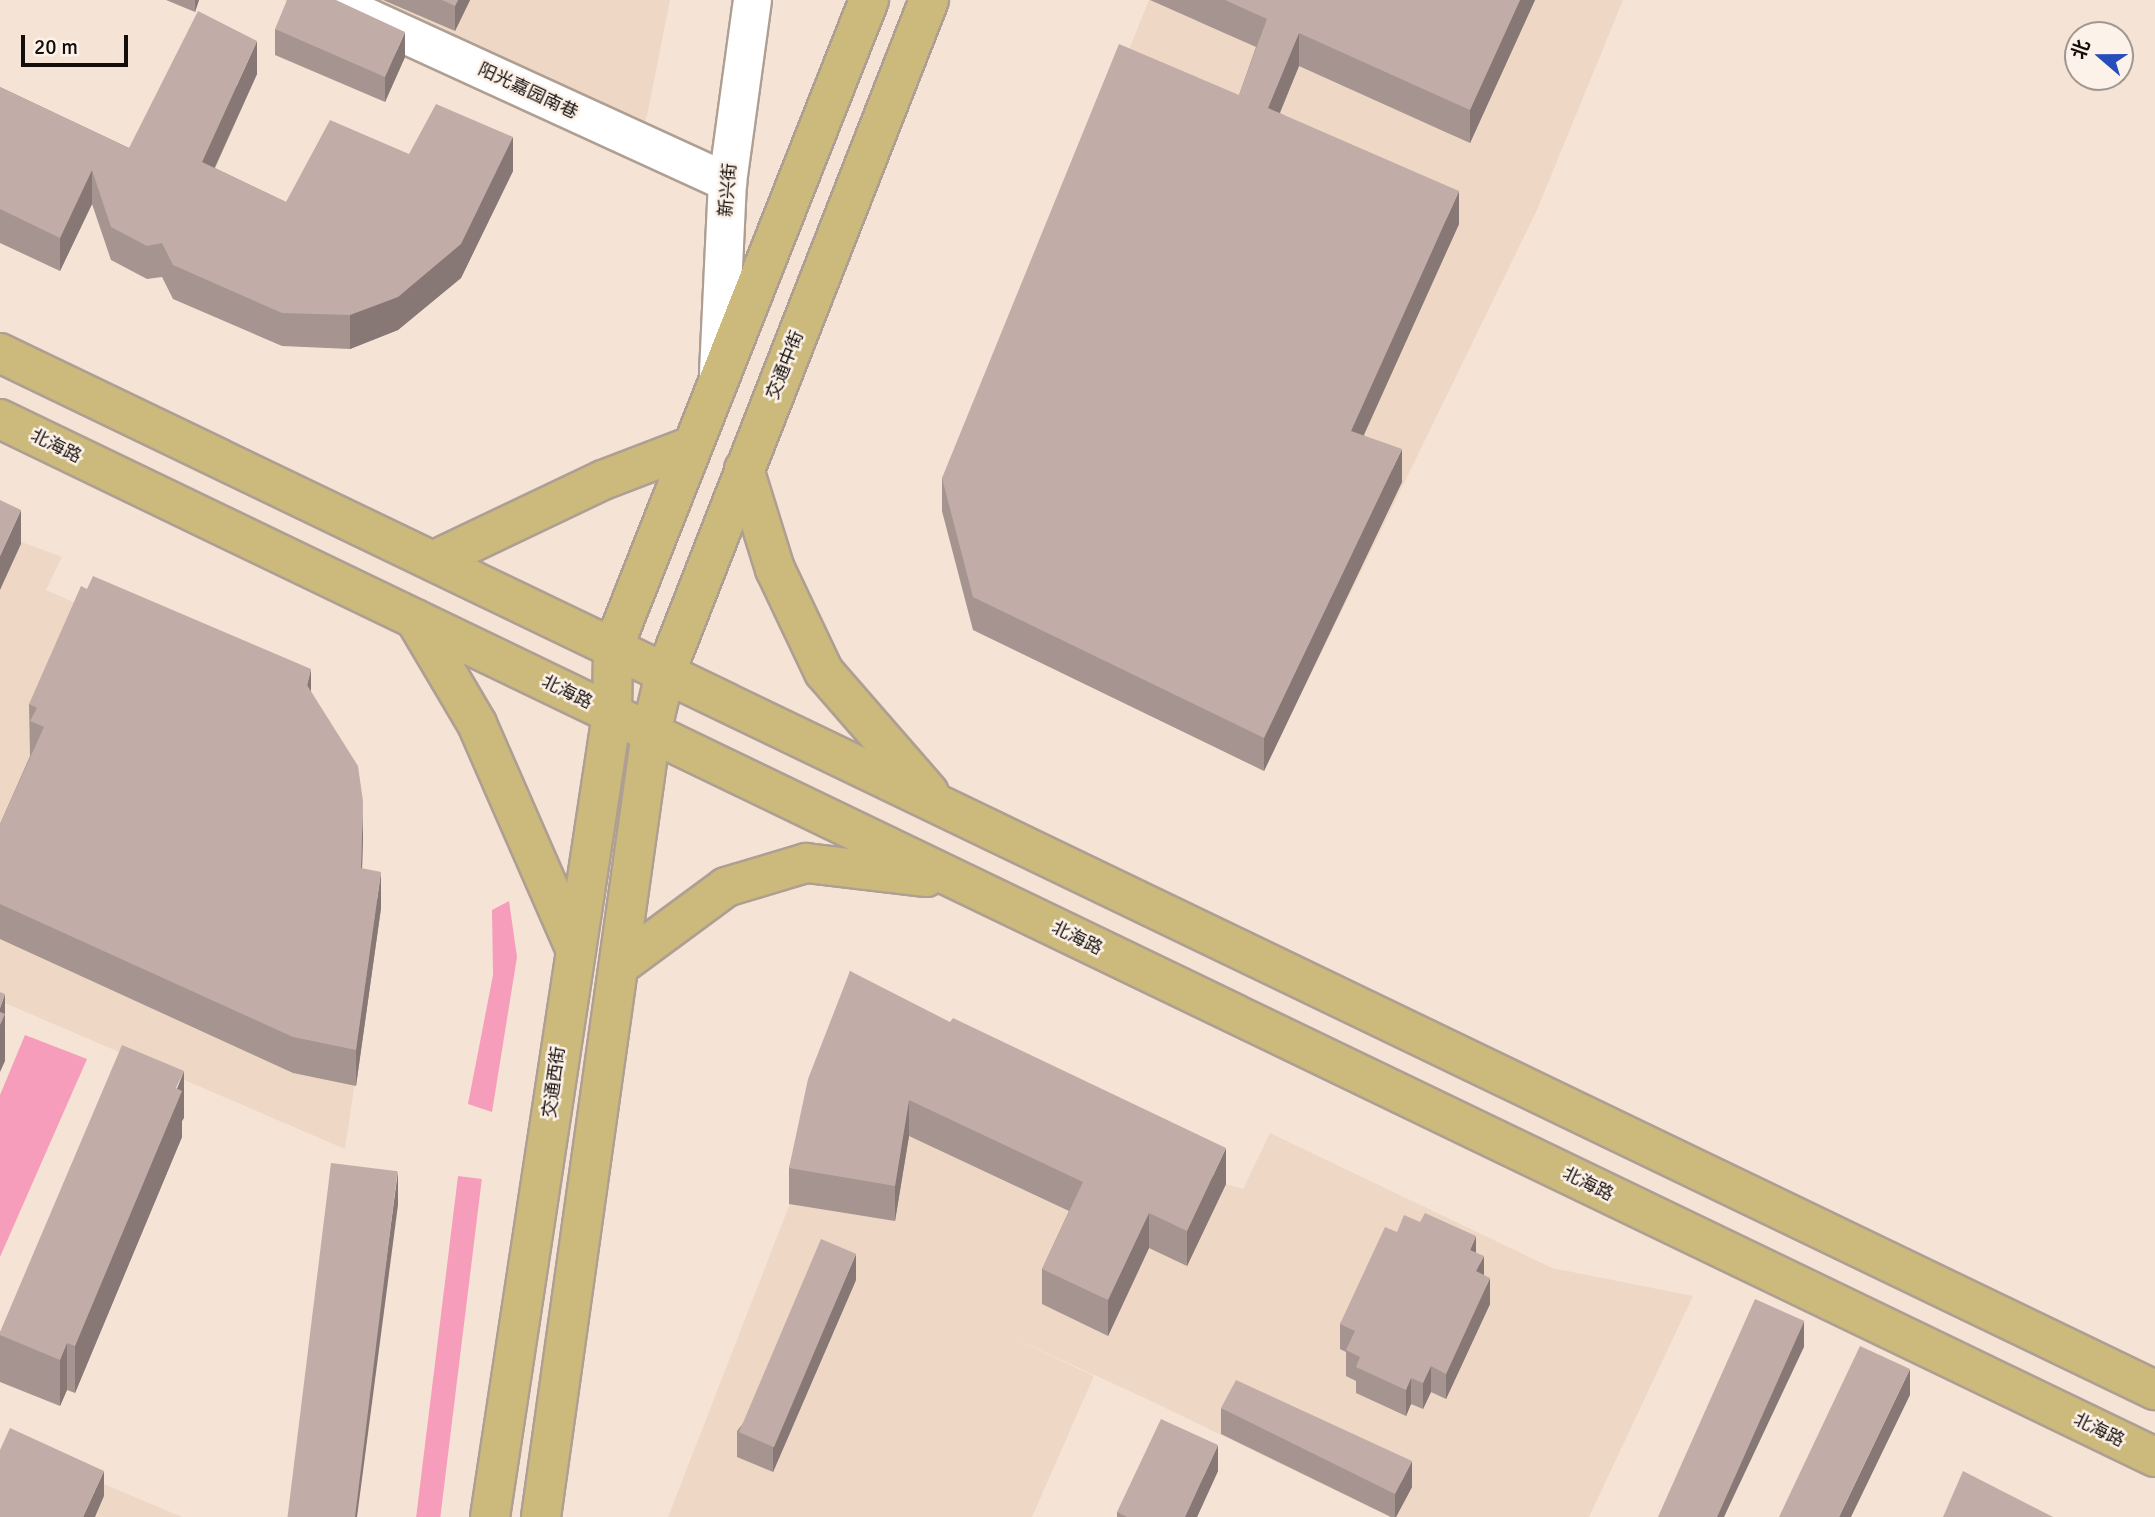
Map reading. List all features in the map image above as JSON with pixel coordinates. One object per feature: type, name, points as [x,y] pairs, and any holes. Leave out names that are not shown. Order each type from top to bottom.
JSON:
[{"type":"main road","points":[[613,648],[869,0]]},
{"type":"main road","name":"交通中街","points":[[651,733],[666,674],[929,0]]},
{"type":"main road","points":[[0,353],[2155,1390]]},
{"type":"main road","name":"北海路","points":[[0,419],[2155,1457]]},
{"type":"main road","points":[[433,561],[603,480],[692,446]]},
{"type":"main road","points":[[744,469],[775,569],[824,672],[939,805]]},
{"type":"main road","points":[[415,619],[477,724],[574,946]]},
{"type":"main road","name":"交通西街","points":[[490,1517],[574,946],[612,714],[613,648]]},
{"type":"main road","points":[[541,1517],[651,733]]},
{"type":"main road","points":[[619,965],[726,887],[806,863],[956,880]]},
{"type":"street","name":"阳光嘉园南巷","points":[[330,0],[727,182]]},
{"type":"street","name":"新兴街","points":[[718,381],[727,182],[752,0]]},
{"type":"shaded area","points":[[284,0],[670,0],[647,116],[632,160]]},
{"type":"shaded area","points":[[1149,0],[1623,0],[1537,210],[1264,771],[973,630],[942,511]]},
{"type":"shaded area","points":[[0,534],[62,557],[46,590],[93,611],[363,836],[361,903],[381,908],[345,1149],[0,1001]]},
{"type":"shaded area","points":[[509,901],[517,957],[492,1112],[468,1104],[493,975],[492,910]]},
{"type":"shaded area","points":[[25,1035],[87,1059],[0,1257],[0,1095]]},
{"type":"shaded area","points":[[953,1054],[1226,1184],[1243,1189],[1270,1133],[1552,1268],[1693,1296],[1589,1517],[1390,1517],[1147,1399],[1000,1332],[1094,1376],[1032,1517],[668,1517],[789,1206],[808,1114]]},
{"type":"shaded area","points":[[458,1176],[482,1179],[440,1517],[416,1517]]},
{"type":"shaded area","points":[[14,1446],[182,1517],[0,1517]]},
{"type":"building","points":[[287,0],[336,0],[405,32],[385,77],[275,29]]},
{"type":"building","points":[[442,0],[458,0],[455,6]]},
{"type":"building","points":[[1225,0],[1520,0],[1470,110],[1299,33],[1268,108],[1459,191],[1351,431],[1402,449],[1264,738],[973,597],[942,478],[1119,44],[1239,95],[1267,19]]},
{"type":"building","points":[[198,11],[257,41],[202,162],[286,202],[330,120],[409,154],[436,104],[513,137],[461,244],[398,297],[350,315],[282,313],[173,265],[162,243],[147,246],[111,227],[92,170],[60,238],[0,209],[0,87],[129,148]]},
{"type":"building","points":[[0,500],[21,510],[0,556]]},
{"type":"building","points":[[93,576],[311,669],[307,685],[358,766],[363,801],[361,868],[381,872],[356,1050],[293,1037],[0,904],[0,824],[44,727],[30,721],[37,708],[29,704],[81,586],[87,589]]},
{"type":"building","points":[[850,971],[950,1022],[953,1018],[1226,1148],[1187,1231],[1149,1213],[1108,1300],[1042,1269],[1083,1182],[909,1100],[895,1186],[789,1168],[808,1079]]},
{"type":"building","points":[[0,992],[5,994],[0,1008]]},
{"type":"building","points":[[0,1012],[5,1014],[0,1025]]},
{"type":"building","points":[[122,1045],[184,1071],[176,1088],[182,1091],[75,1346],[67,1343],[60,1360],[0,1335],[0,1332]]},
{"type":"building","points":[[331,1163],[398,1171],[355,1517],[288,1517]]},
{"type":"building","points":[[1425,1213],[1476,1236],[1470,1250],[1484,1256],[1476,1271],[1490,1278],[1446,1374],[1431,1366],[1423,1383],[1411,1378],[1406,1390],[1356,1367],[1360,1357],[1346,1350],[1355,1331],[1340,1324],[1385,1227],[1397,1232],[1404,1215],[1420,1222]]},
{"type":"building","points":[[821,1239],[856,1254],[774,1447],[739,1432]]},
{"type":"building","points":[[1755,1299],[1804,1321],[1717,1517],[1658,1517]]},
{"type":"building","points":[[1860,1346],[1910,1369],[1839,1517],[1779,1517]]},
{"type":"building","points":[[1236,1380],[1412,1461],[1395,1494],[1221,1408]]},
{"type":"building","points":[[1161,1419],[1218,1445],[1185,1517],[1127,1517],[1117,1512]]},
{"type":"building","points":[[10,1428],[104,1471],[83,1517],[0,1517],[0,1450]]},
{"type":"building","points":[[1963,1471],[2053,1517],[1943,1517]]}]
